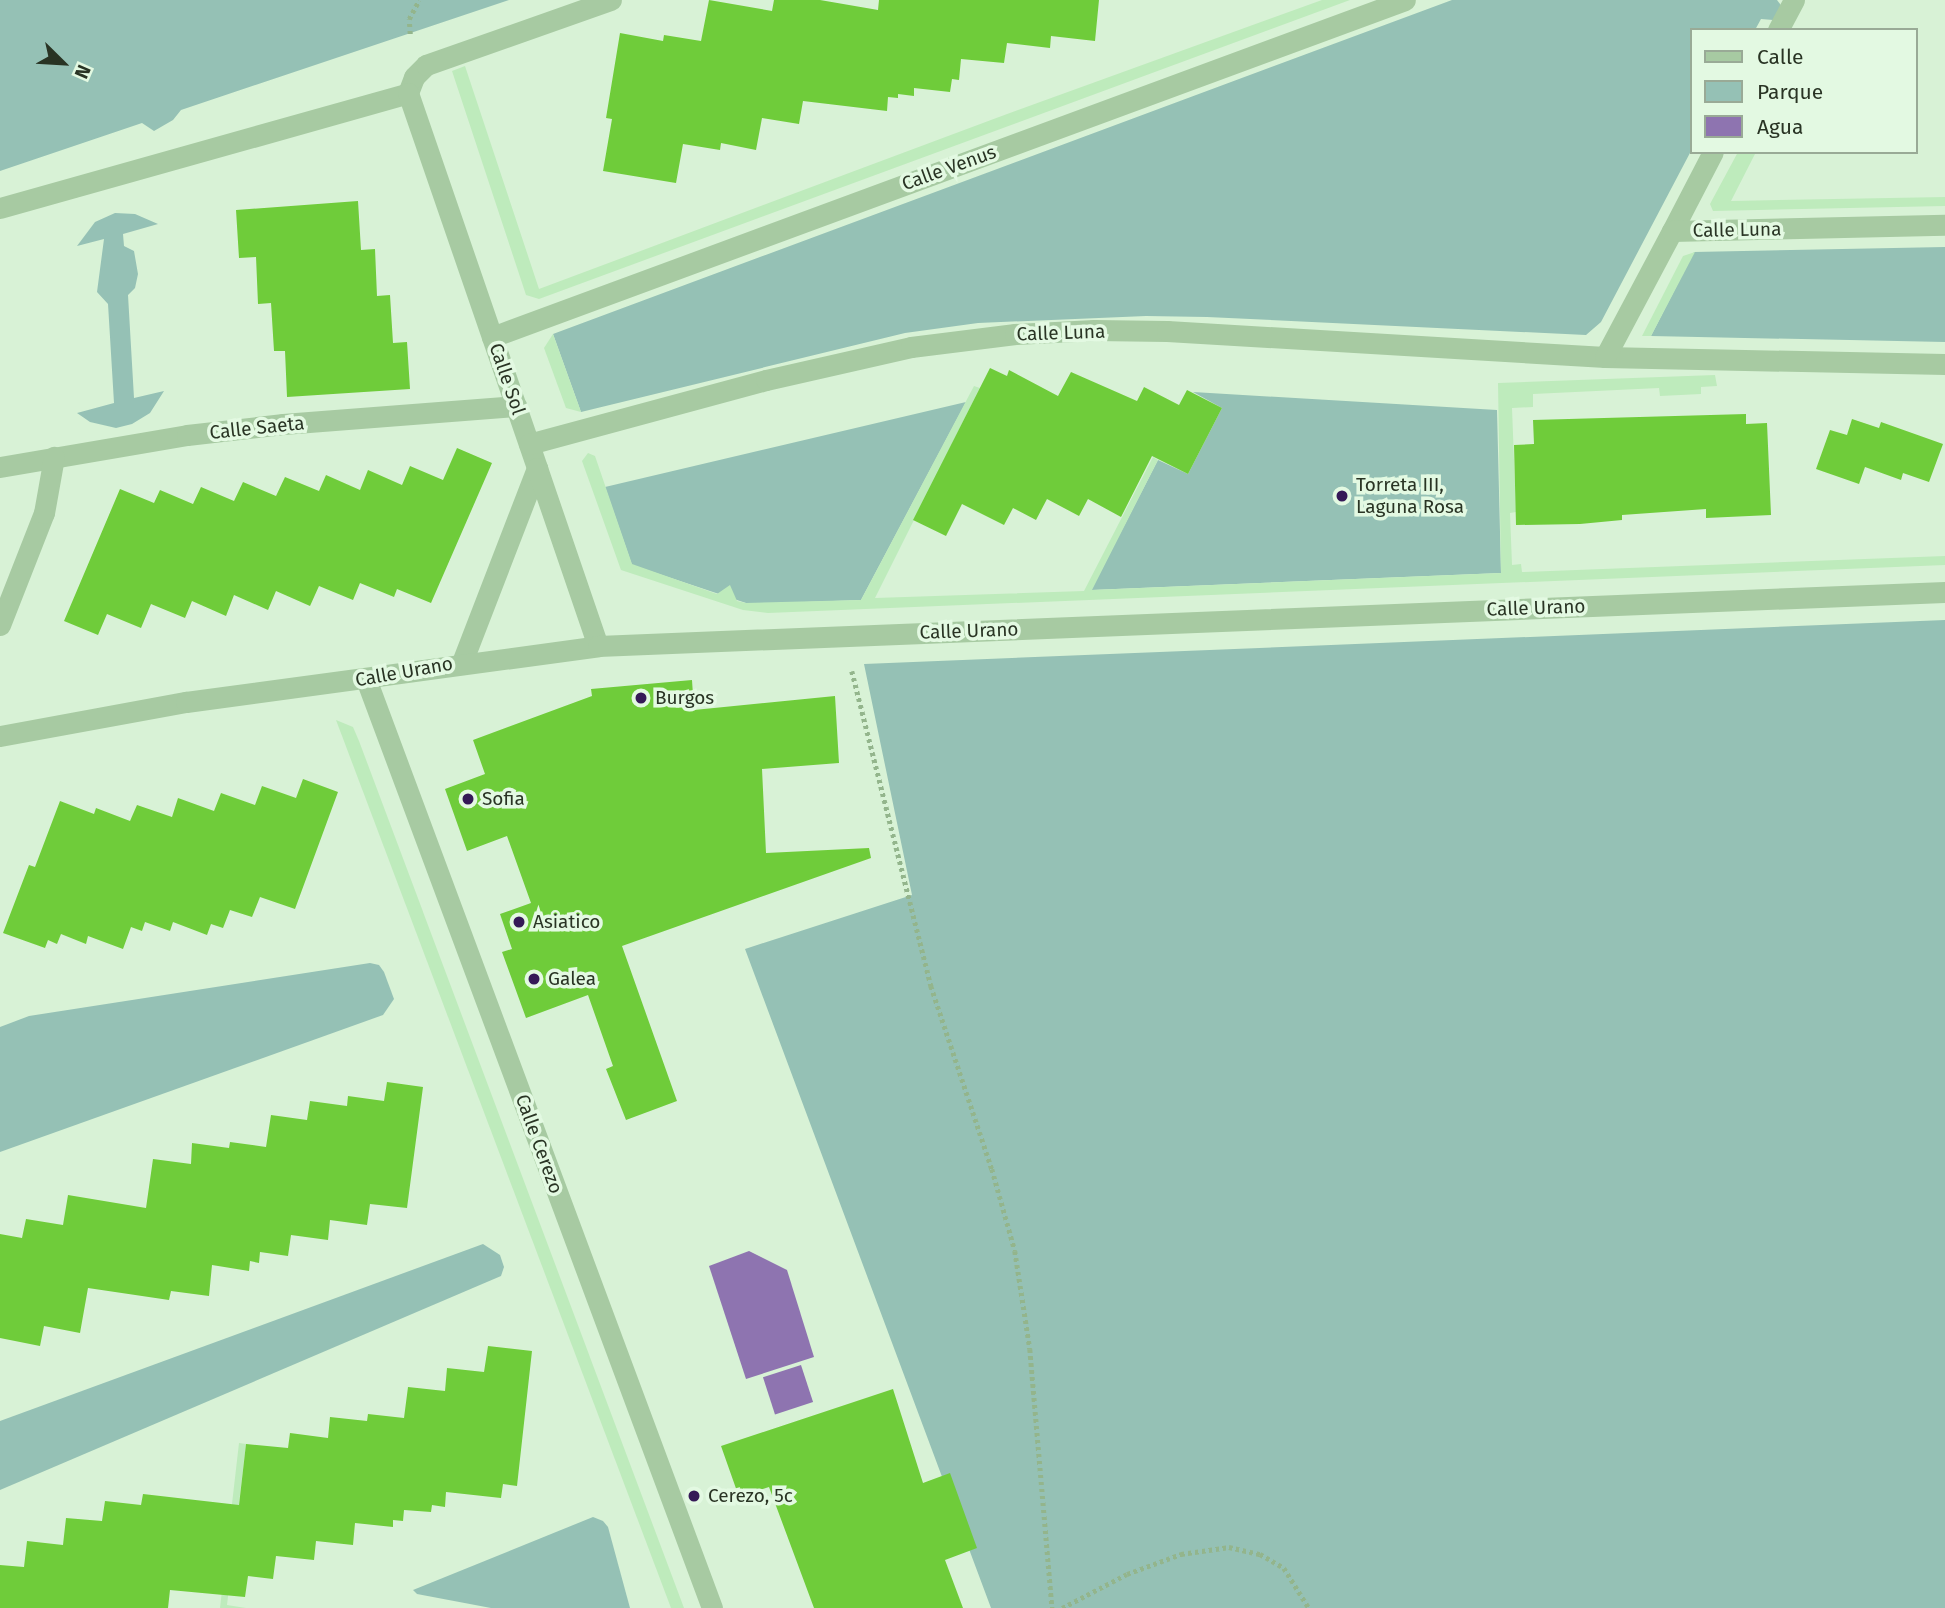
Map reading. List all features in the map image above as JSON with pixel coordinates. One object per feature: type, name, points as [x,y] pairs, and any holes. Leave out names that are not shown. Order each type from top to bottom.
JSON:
[{"type":"street","points":[[0,208],[408,93],[414,77],[426,65],[611,0]]},
{"type":"street","name":"Calle Venus","points":[[492,337],[1405,0]]},
{"type":"street","points":[[1779,28],[1794,0]]},
{"type":"street","name":"Calle Sol","points":[[408,93],[598,646]]},
{"type":"street","points":[[1672,231],[1712,154]]},
{"type":"street","name":"Calle Luna","points":[[1605,356],[1672,231],[1945,225]]},
{"type":"street","name":"Calle Luna","points":[[529,444],[766,380],[898,349],[1014,334],[1094,330],[1167,331],[1605,356],[1945,364]]},
{"type":"street","name":"Calle Saeta","points":[[0,467],[283,424],[516,406]]},
{"type":"street","points":[[0,625],[44,513],[54,457]]},
{"type":"street","points":[[462,662],[537,468]]},
{"type":"street","name":"Calle Urano","points":[[0,736],[186,702],[366,679],[462,662],[598,646],[1945,592]]},
{"type":"street","name":"Calle Cerezo","points":[[366,679],[712,1608]]},
{"type":"path","points":[[843,636],[931,986],[992,1169],[1015,1251],[1030,1349],[1052,1608]]},
{"type":"path","points":[[1062,1608],[1127,1574],[1181,1554],[1229,1546],[1260,1554],[1284,1568],[1309,1608]]},
{"type":"green space","points":[[0,0],[509,0],[181,110],[173,120],[154,131],[142,123],[0,171]]},
{"type":"green space","points":[[1452,0],[1777,0],[1783,8],[1773,20],[1761,19],[1756,28],[1689,28],[1689,154],[1601,322],[1586,335],[1207,317],[1146,316],[978,323],[905,333],[581,412],[553,334]]},
{"type":"green space","points":[[115,213],[135,214],[158,224],[123,234],[124,246],[134,251],[138,274],[135,288],[128,295],[134,398],[164,391],[150,413],[132,424],[116,428],[90,422],[77,413],[114,403],[108,304],[97,292],[104,239],[77,246],[95,222]]},
{"type":"green space","points":[[1945,247],[1945,342],[1651,336],[1694,252]]},
{"type":"green space","points":[[1193,392],[1497,410],[1501,573],[1091,590],[1158,460],[1188,474],[1222,408]]},
{"type":"green space","points":[[966,402],[861,600],[749,604],[632,565],[605,487]]},
{"type":"green space","points":[[1945,620],[1945,1608],[991,1608],[745,949],[912,895],[864,664]]},
{"type":"green space","points":[[370,963],[379,965],[384,972],[394,999],[383,1015],[0,1152],[0,1027],[29,1016]]},
{"type":"green space","points":[[483,1244],[500,1255],[504,1267],[501,1276],[0,1490],[0,1421]]},
{"type":"green space","points":[[593,1517],[603,1521],[608,1527],[630,1608],[491,1608],[417,1594],[413,1590]]},
{"type":"shaded area","points":[[1322,0],[1350,0],[539,299],[526,295],[452,71],[465,66],[539,289]]},
{"type":"shaded area","points":[[1737,154],[1755,154],[1731,201],[1945,197],[1945,206],[1713,211],[1710,204]]},
{"type":"shaded area","points":[[1695,252],[1651,336],[1642,336],[1683,256]]},
{"type":"shaded area","points":[[553,334],[581,412],[566,408],[544,348]]},
{"type":"shaded area","points":[[1715,375],[1717,386],[1701,387],[1701,394],[1660,396],[1659,388],[1533,394],[1533,407],[1512,408],[1516,512],[1510,513],[1512,565],[1521,564],[1522,572],[1945,556],[1945,565],[768,613],[743,610],[621,570],[582,461],[588,453],[595,456],[632,564],[717,594],[730,585],[737,601],[746,603],[861,600],[974,386],[980,388],[875,598],[1084,591],[1153,457],[1158,460],[1092,590],[1501,573],[1498,383]]},
{"type":"shaded area","points":[[336,720],[353,727],[359,741],[684,1608],[671,1608]]},
{"type":"shaded area","points":[[239,1443],[246,1444],[227,1605],[246,1608],[220,1608]]},
{"type":"water","points":[[749,1251],[787,1270],[814,1357],[746,1379],[709,1266]]},
{"type":"water","points":[[801,1365],[813,1402],[775,1414],[763,1377]]},
{"type":"building","points":[[709,0],[772,11],[774,0],[820,0],[878,10],[879,0],[1099,0],[1095,41],[1051,36],[1050,48],[1007,43],[1004,63],[961,59],[959,80],[952,79],[950,92],[914,88],[914,96],[898,94],[898,98],[888,97],[887,111],[803,101],[799,124],[762,118],[756,150],[721,143],[720,150],[683,144],[676,183],[603,171],[612,119],[606,118],[620,33],[663,41],[664,35],[701,41]]},
{"type":"building","points":[[358,201],[361,250],[375,249],[377,296],[390,295],[393,343],[407,342],[410,389],[287,397],[285,351],[274,351],[271,303],[258,304],[256,257],[239,258],[236,210]]},
{"type":"building","points":[[990,368],[1007,376],[1009,370],[1058,396],[1071,372],[1137,401],[1144,387],[1179,405],[1187,390],[1222,408],[1188,474],[1152,456],[1121,517],[1088,499],[1079,516],[1047,499],[1036,520],[1013,508],[1004,525],[962,504],[946,536],[913,520]]},
{"type":"building","points":[[1746,414],[1746,424],[1767,423],[1771,515],[1706,518],[1706,509],[1622,515],[1622,520],[1580,524],[1516,525],[1514,445],[1534,444],[1533,420]]},
{"type":"building","points":[[1852,419],[1879,428],[1881,422],[1943,444],[1929,482],[1903,473],[1901,480],[1865,467],[1859,484],[1816,469],[1830,430],[1847,435]]},
{"type":"building","points":[[457,448],[492,463],[431,603],[397,589],[394,597],[360,583],[353,600],[319,586],[310,606],[276,591],[268,610],[234,595],[226,616],[192,601],[185,618],[151,604],[141,628],[107,614],[98,635],[64,621],[120,489],[154,503],[160,490],[193,504],[201,487],[234,501],[243,482],[276,496],[285,477],[319,491],[326,475],[360,490],[368,470],[402,485],[410,466],[443,480]]},
{"type":"building","points":[[692,680],[694,710],[835,696],[839,763],[762,769],[766,853],[869,848],[871,858],[622,946],[677,1101],[626,1120],[606,1069],[613,1066],[588,995],[526,1018],[502,952],[512,949],[500,914],[531,903],[507,836],[467,851],[445,789],[485,774],[473,740],[592,696],[591,689]]},
{"type":"building","points":[[303,779],[338,792],[295,909],[260,897],[252,917],[230,910],[223,928],[211,924],[207,935],[173,922],[170,931],[145,922],[142,931],[131,927],[123,949],[88,936],[86,944],[61,934],[57,944],[48,940],[45,948],[3,933],[29,865],[35,867],[60,801],[94,814],[96,808],[130,821],[137,805],[172,817],[178,798],[214,811],[221,793],[255,805],[262,786],[296,798]]},
{"type":"building","points":[[387,1082],[423,1087],[407,1208],[370,1204],[367,1225],[330,1220],[328,1240],[291,1235],[288,1256],[260,1252],[259,1263],[250,1261],[249,1271],[212,1265],[209,1296],[171,1291],[169,1300],[88,1288],[80,1333],[44,1326],[40,1346],[0,1338],[0,1234],[22,1238],[26,1219],[63,1225],[68,1195],[146,1208],[153,1159],[191,1164],[192,1143],[229,1148],[230,1142],[266,1147],[271,1115],[307,1120],[310,1101],[347,1106],[348,1096],[384,1101]]},
{"type":"building","points":[[488,1346],[532,1351],[517,1486],[503,1484],[501,1498],[446,1492],[445,1507],[432,1505],[431,1512],[404,1510],[403,1521],[393,1520],[393,1527],[355,1523],[353,1545],[316,1541],[314,1560],[276,1556],[273,1579],[248,1576],[245,1597],[170,1590],[168,1608],[0,1608],[0,1565],[24,1567],[27,1541],[63,1545],[66,1518],[102,1521],[105,1501],[141,1505],[143,1494],[239,1505],[246,1444],[288,1448],[290,1433],[328,1438],[330,1417],[367,1421],[368,1414],[404,1418],[408,1387],[445,1391],[447,1368],[484,1372]]},
{"type":"building","points":[[893,1389],[923,1483],[950,1473],[977,1548],[945,1560],[963,1608],[814,1608],[769,1487],[739,1497],[721,1446]]},
{"type":"place","name":"Torreta III, Laguna Rosa","points":[[1342,496]]},
{"type":"place","name":"Burgos","points":[[641,698]]},
{"type":"place","name":"Sofia","points":[[468,799]]},
{"type":"place","name":"Asiatico","points":[[519,922]]},
{"type":"place","name":"Galea","points":[[534,979]]},
{"type":"place","name":"Cerezo, 5c","points":[[694,1496]]}]
